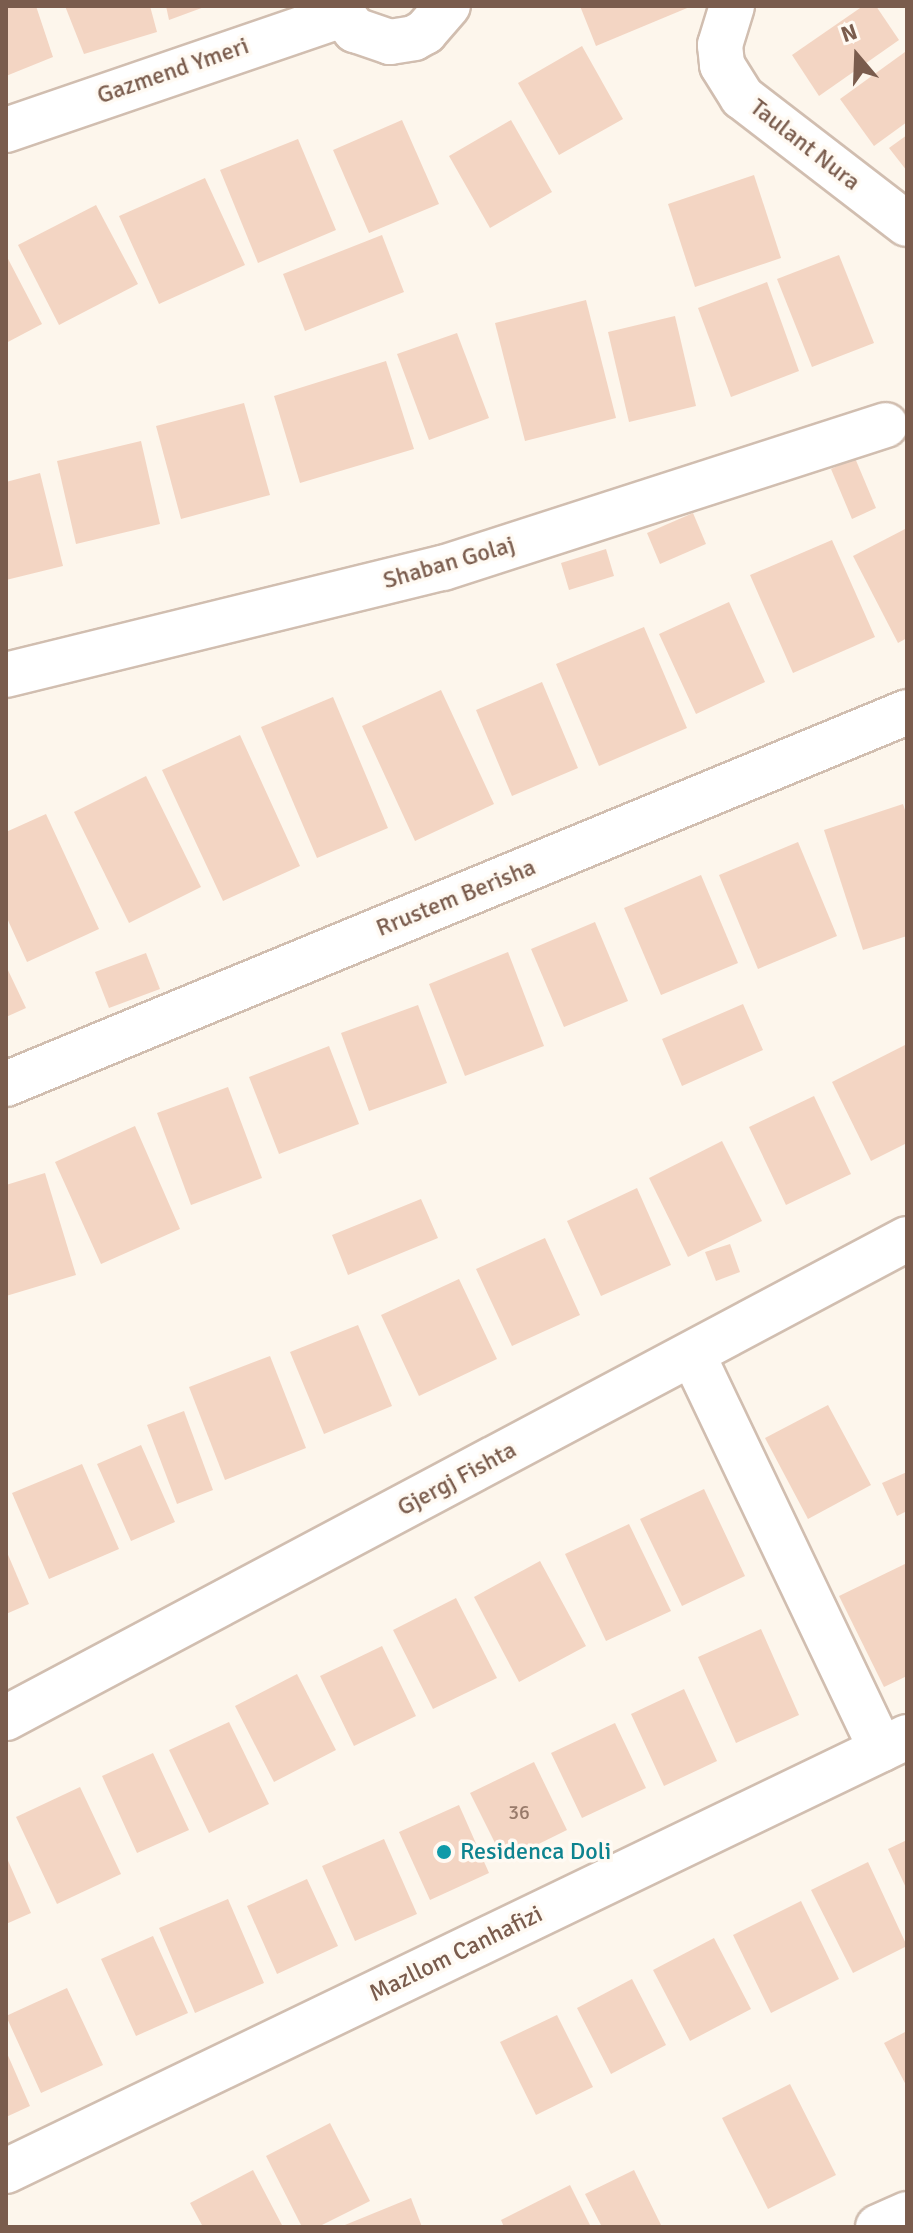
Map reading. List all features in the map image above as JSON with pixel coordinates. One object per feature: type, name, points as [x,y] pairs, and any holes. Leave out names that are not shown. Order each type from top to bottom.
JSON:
[{"type":"street","points":[[338,11],[365,36],[402,41],[435,24],[448,6]]},
{"type":"street","name":"Taulant Nura","points":[[732,6],[720,45],[722,65],[742,97],[907,224]]},
{"type":"street","name":"Gazmend Ymeri","points":[[6,130],[338,11]]},
{"type":"street","name":"Shaban Golaj","points":[[6,675],[443,568],[885,425]]},
{"type":"street","name":"Rrustem Berisha","points":[[6,1084],[907,712]]},
{"type":"street","name":"Gjergj Fishta","points":[[6,1718],[907,1239]]},
{"type":"street","points":[[693,1355],[894,1743]]},
{"type":"street","name":"Mazllom Canhafizi","points":[[6,2171],[894,1743]]},
{"type":"street","points":[[878,2227],[907,2214]]},
{"type":"building","points":[[6,6],[36,6],[53,57],[6,76]]},
{"type":"building","points":[[65,6],[150,6],[157,32],[84,54]]},
{"type":"building","points":[[166,6],[207,6],[169,20]]},
{"type":"building","points":[[580,6],[692,6],[596,46]]},
{"type":"building","points":[[863,6],[876,6],[899,40],[819,96],[792,55]]},
{"type":"building","points":[[582,46],[623,119],[559,155],[518,83]]},
{"type":"building","points":[[905,52],[907,122],[874,146],[840,99]]},
{"type":"building","points":[[402,120],[439,204],[369,233],[333,150]]},
{"type":"building","points":[[511,120],[552,192],[490,228],[449,156]]},
{"type":"building","points":[[907,135],[907,171],[889,148]]},
{"type":"building","points":[[298,139],[336,230],[258,263],[220,170]]},
{"type":"building","points":[[754,175],[781,258],[695,287],[668,204]]},
{"type":"building","points":[[205,178],[245,265],[159,304],[119,216]]},
{"type":"building","points":[[96,205],[138,284],[59,325],[18,245]]},
{"type":"building","points":[[382,235],[404,292],[305,331],[283,274]]},
{"type":"building","points":[[6,255],[42,324],[6,343]]},
{"type":"building","points":[[839,255],[874,343],[812,367],[777,279]]},
{"type":"building","points":[[767,282],[799,371],[731,397],[698,308]]},
{"type":"building","points":[[586,300],[616,418],[525,441],[495,323]]},
{"type":"building","points":[[675,316],[696,406],[629,422],[608,332]]},
{"type":"building","points":[[457,333],[489,418],[429,440],[397,354]]},
{"type":"building","points":[[386,361],[414,449],[300,483],[274,396]]},
{"type":"building","points":[[244,403],[270,495],[181,519],[156,426]]},
{"type":"building","points":[[141,441],[160,524],[76,544],[57,461]]},
{"type":"building","points":[[855,458],[876,508],[852,519],[831,469]]},
{"type":"building","points":[[40,473],[63,566],[6,580],[6,482]]},
{"type":"building","points":[[693,513],[706,544],[660,564],[647,533]]},
{"type":"building","points":[[907,528],[907,638],[898,643],[853,556]]},
{"type":"building","points":[[832,540],[875,637],[793,673],[750,575]]},
{"type":"building","points":[[606,549],[614,576],[569,590],[561,563]]},
{"type":"building","points":[[729,602],[765,682],[696,714],[659,634]]},
{"type":"building","points":[[644,627],[687,728],[599,766],[556,664]]},
{"type":"building","points":[[542,682],[578,768],[512,796],[476,710]]},
{"type":"building","points":[[441,690],[494,804],[415,841],[362,726]]},
{"type":"building","points":[[333,697],[388,828],[317,858],[261,727]]},
{"type":"building","points":[[240,735],[300,866],[223,901],[162,770]]},
{"type":"building","points":[[146,776],[201,887],[129,923],[74,812]]},
{"type":"building","points":[[903,804],[907,816],[907,936],[863,950],[824,830]]},
{"type":"building","points":[[46,814],[99,929],[27,962],[6,916],[6,832]]},
{"type":"building","points":[[798,842],[837,936],[758,969],[719,875]]},
{"type":"building","points":[[701,875],[738,963],[661,995],[624,908]]},
{"type":"building","points":[[595,922],[628,1001],[564,1027],[531,949]]},
{"type":"building","points":[[508,952],[544,1046],[465,1076],[429,984]]},
{"type":"building","points":[[146,953],[160,989],[109,1008],[95,972]]},
{"type":"building","points":[[6,966],[26,1008],[6,1017]]},
{"type":"building","points":[[743,1004],[763,1050],[682,1086],[662,1039]]},
{"type":"building","points":[[418,1005],[447,1083],[369,1111],[341,1033]]},
{"type":"building","points":[[907,1044],[907,1143],[871,1161],[832,1082]]},
{"type":"building","points":[[329,1046],[359,1124],[279,1154],[249,1077]]},
{"type":"building","points":[[228,1087],[262,1178],[191,1205],[157,1113]]},
{"type":"building","points":[[814,1096],[851,1174],[786,1205],[749,1127]]},
{"type":"building","points":[[135,1126],[180,1229],[101,1264],[55,1162]]},
{"type":"building","points":[[722,1141],[762,1221],[688,1257],[649,1178]]},
{"type":"building","points":[[45,1173],[76,1275],[6,1296],[6,1185]]},
{"type":"building","points":[[637,1188],[671,1265],[601,1296],[567,1221]]},
{"type":"building","points":[[421,1199],[438,1238],[348,1275],[332,1235]]},
{"type":"building","points":[[545,1238],[580,1315],[512,1346],[476,1269]]},
{"type":"building","points":[[730,1244],[740,1272],[716,1281],[705,1252]]},
{"type":"building","points":[[459,1279],[497,1359],[419,1396],[381,1315]]},
{"type":"building","points":[[358,1325],[392,1406],[324,1434],[290,1352]]},
{"type":"building","points":[[270,1356],[306,1448],[225,1480],[189,1387]]},
{"type":"building","points":[[828,1405],[871,1485],[808,1519],[765,1438]]},
{"type":"building","points":[[184,1411],[213,1490],[177,1504],[147,1425]]},
{"type":"building","points":[[141,1445],[175,1522],[131,1541],[97,1464]]},
{"type":"building","points":[[82,1464],[119,1549],[49,1579],[12,1493]]},
{"type":"building","points":[[907,1472],[907,1511],[897,1516],[882,1483]]},
{"type":"building","points":[[704,1489],[745,1576],[682,1606],[640,1519]]},
{"type":"building","points":[[629,1524],[671,1611],[606,1641],[565,1554]]},
{"type":"building","points":[[6,1550],[29,1604],[6,1614]]},
{"type":"building","points":[[540,1561],[586,1646],[519,1682],[474,1597]]},
{"type":"building","points":[[907,1563],[907,1676],[884,1687],[839,1596]]},
{"type":"building","points":[[456,1598],[497,1678],[433,1709],[393,1630]]},
{"type":"building","points":[[761,1629],[799,1715],[736,1743],[698,1657]]},
{"type":"building","points":[[382,1646],[416,1716],[354,1746],[320,1676]]},
{"type":"building","points":[[297,1674],[336,1750],[274,1782],[235,1706]]},
{"type":"building","points":[[684,1689],[717,1761],[664,1786],[631,1714]]},
{"type":"building","points":[[229,1722],[269,1804],[209,1833],[169,1750]]},
{"type":"building","points":[[615,1723],[646,1788],[582,1818],[551,1753]]},
{"type":"building","points":[[153,1753],[189,1830],[137,1853],[102,1776]]},
{"type":"building","points":[[534,1762],[567,1830],[504,1861],[470,1793]]},
{"type":"building","points":[[80,1787],[121,1874],[57,1904],[16,1817]]},
{"type":"building","name":"Residenca Doli","points":[[459,1805],[489,1873],[430,1900],[399,1832]]},
{"type":"building","points":[[384,1839],[417,1914],[355,1941],[322,1866]]},
{"type":"building","points":[[907,1840],[907,1890],[888,1849]]},
{"type":"building","points":[[6,1856],[31,1913],[6,1924]]},
{"type":"building","points":[[868,1862],[907,1946],[853,1973],[811,1890]]},
{"type":"building","points":[[307,1879],[338,1946],[277,1974],[247,1906]]},
{"type":"building","points":[[228,1899],[264,1983],[195,2013],[159,1928]]},
{"type":"building","points":[[801,1901],[839,1979],[771,2013],[733,1935]]},
{"type":"building","points":[[153,1936],[188,2013],[136,2036],[101,1959]]},
{"type":"building","points":[[714,1938],[751,2009],[690,2041],[653,1970]]},
{"type":"building","points":[[632,1979],[666,2045],[611,2074],[577,2008]]},
{"type":"building","points":[[67,1988],[103,2065],[41,2093],[6,2016]]},
{"type":"building","points":[[557,2015],[593,2087],[536,2115],[500,2042]]},
{"type":"building","points":[[907,2031],[907,2087],[884,2043]]},
{"type":"building","points":[[6,2051],[30,2106],[6,2117]]},
{"type":"building","points":[[790,2084],[836,2175],[768,2209],[722,2118]]},
{"type":"building","points":[[330,2123],[370,2201],[318,2227],[302,2227],[266,2156]]},
{"type":"building","points":[[253,2170],[283,2227],[203,2227],[190,2203]]},
{"type":"building","points":[[634,2170],[662,2227],[602,2227],[585,2194]]},
{"type":"building","points":[[570,2185],[591,2227],[504,2227],[501,2220]]},
{"type":"building","points":[[411,2198],[422,2227],[340,2227]]},
{"type":"place","name":"Residenca Doli","points":[[444,1852]]}]
